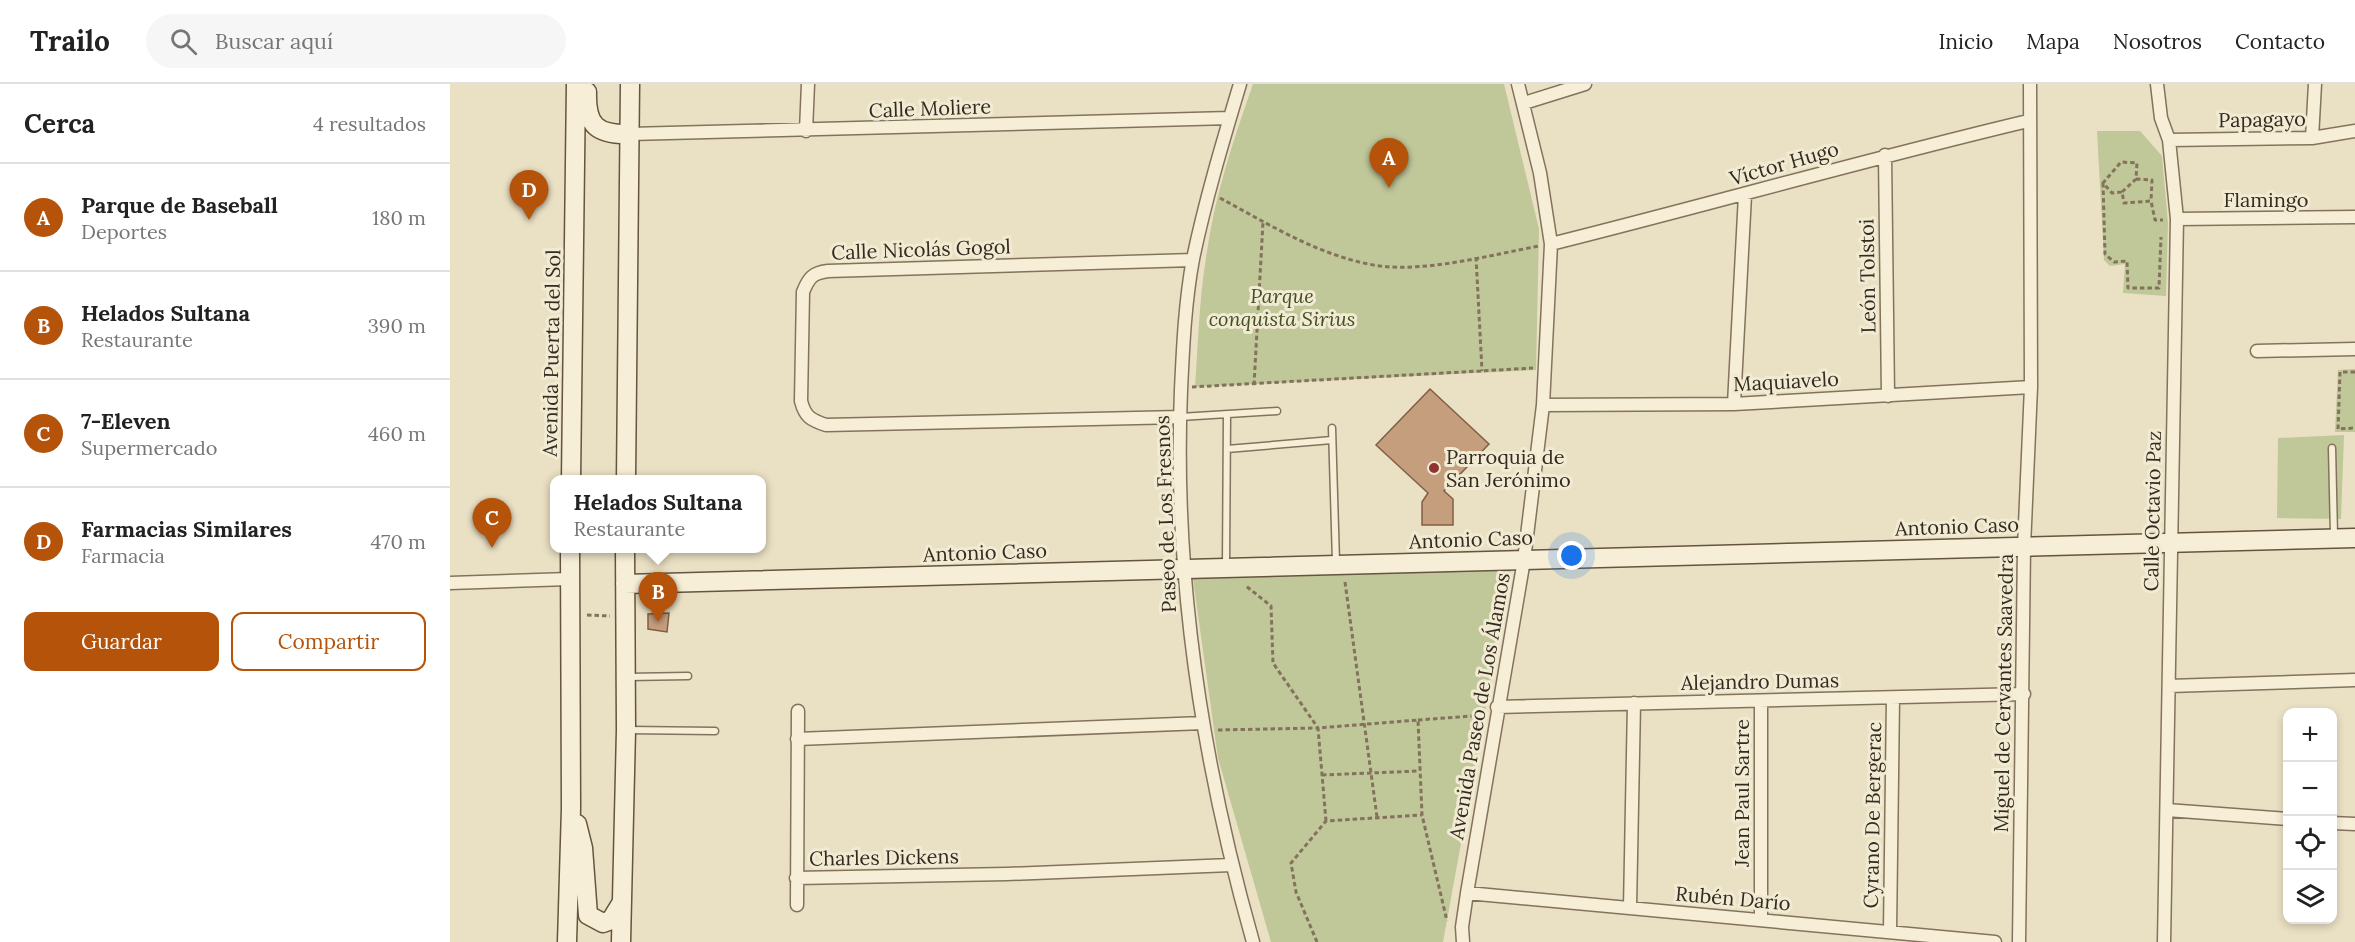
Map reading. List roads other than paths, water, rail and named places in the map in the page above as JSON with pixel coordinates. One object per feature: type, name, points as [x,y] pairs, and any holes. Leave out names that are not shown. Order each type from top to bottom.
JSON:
[{"type":"main road","name":"Avenida Puerta del Sol","points":[[571,475],[576,84]]},
{"type":"main road","points":[[587,84],[586,110],[591,123],[601,131],[630,134]]},
{"type":"main road","points":[[626,475],[630,84]]},
{"type":"main road","name":"Antonio Caso","points":[[625,584],[2355,538]]},
{"type":"main road","points":[[567,942],[571,808],[570,553]]},
{"type":"main road","points":[[621,942],[626,730],[625,553]]},
{"type":"main road","points":[[571,808],[583,848],[588,915],[603,923],[611,920],[623,900]]},
{"type":"street","points":[[806,131],[808,84]]},
{"type":"street","name":"Paseo de Los Fresnos","points":[[1240,84],[1193,260],[1181,363],[1180,417],[1183,569],[1189,632],[1203,723],[1231,865],[1253,942]]},
{"type":"street","name":"Avenida Paseo de Los Álamos","points":[[1463,942],[1467,893],[1496,710],[1524,560],[1543,405],[1551,244],[1540,173],[1518,84]]},
{"type":"street","points":[[1524,104],[1585,84]]},
{"type":"street","name":"Miguel de Cervantes Saavedra","points":[[2019,942],[2024,694],[2024,547],[2031,387],[2028,121],[2030,84]]},
{"type":"street","name":"Calle Octavio Paz","points":[[2157,84],[2160,118],[2169,140],[2177,219],[2164,942]]},
{"type":"street","points":[[2312,138],[2315,84]]},
{"type":"street","name":"Calle Moliere","points":[[630,134],[1230,118]]},
{"type":"street","name":"Víctor Hugo","points":[[1551,244],[1745,195],[1886,155],[2028,121]]},
{"type":"street","name":"Papagayo","points":[[2169,140],[2312,138],[2355,131]]},
{"type":"street","name":"León Tolstoi","points":[[1886,155],[1888,396]]},
{"type":"street","points":[[1734,404],[1745,195]]},
{"type":"street","name":"Flamingo","points":[[2177,219],[2355,218]]},
{"type":"street","name":"Calle Nicolás Gogol","points":[[1180,417],[849,424],[826,424],[812,420],[805,414],[801,401],[803,292],[808,279],[814,273],[828,271],[1193,260]]},
{"type":"street","points":[[2257,351],[2355,349]]},
{"type":"street","name":"Maquiavelo","points":[[1543,405],[1734,404],[2031,387]]},
{"type":"street","points":[[450,583],[569,579]]},
{"type":"street","points":[[2169,686],[2355,680]]},
{"type":"street","name":"Alejandro Dumas","points":[[1496,710],[1634,704],[2024,694]]},
{"type":"street","name":"Cyrano De Bergerac","points":[[1890,932],[1893,698]]},
{"type":"street","name":"Jean Paul Sartre","points":[[1761,701],[1761,920]]},
{"type":"street","points":[[1630,908],[1634,704]]},
{"type":"street","name":"Charles Dickens","points":[[798,711],[796,878],[1007,874],[1231,865]]},
{"type":"street","points":[[797,739],[1203,723]]},
{"type":"street","points":[[2167,810],[2283,819]]},
{"type":"street","points":[[2337,823],[2355,824]]},
{"type":"street","points":[[796,878],[797,905]]},
{"type":"street","name":"Rubén Darío","points":[[1467,893],[1995,942]]},
{"type":"lane","points":[[1180,417],[1277,411]]},
{"type":"lane","points":[[1226,568],[1227,415]]},
{"type":"lane","points":[[1332,428],[1340,565]]},
{"type":"lane","points":[[1227,449],[1332,440]]},
{"type":"lane","points":[[2332,448],[2335,539]]},
{"type":"lane","points":[[626,677],[688,676]]},
{"type":"lane","points":[[626,730],[715,731]]},
{"type":"place","name":"Parque de Baseball","points":[[1389,188]]},
{"type":"place","name":"Farmacias Similares","points":[[529,220]]},
{"type":"place","name":"Parroquia de San Jerónimo","points":[[1434,468]]},
{"type":"place","name":"7-Eleven","points":[[492,548]]},
{"type":"place","name":"Helados Sultana","points":[[658,622]]},
{"type":"park label","name":"Parque conquista Sirius","points":[[1282,306]]}]
